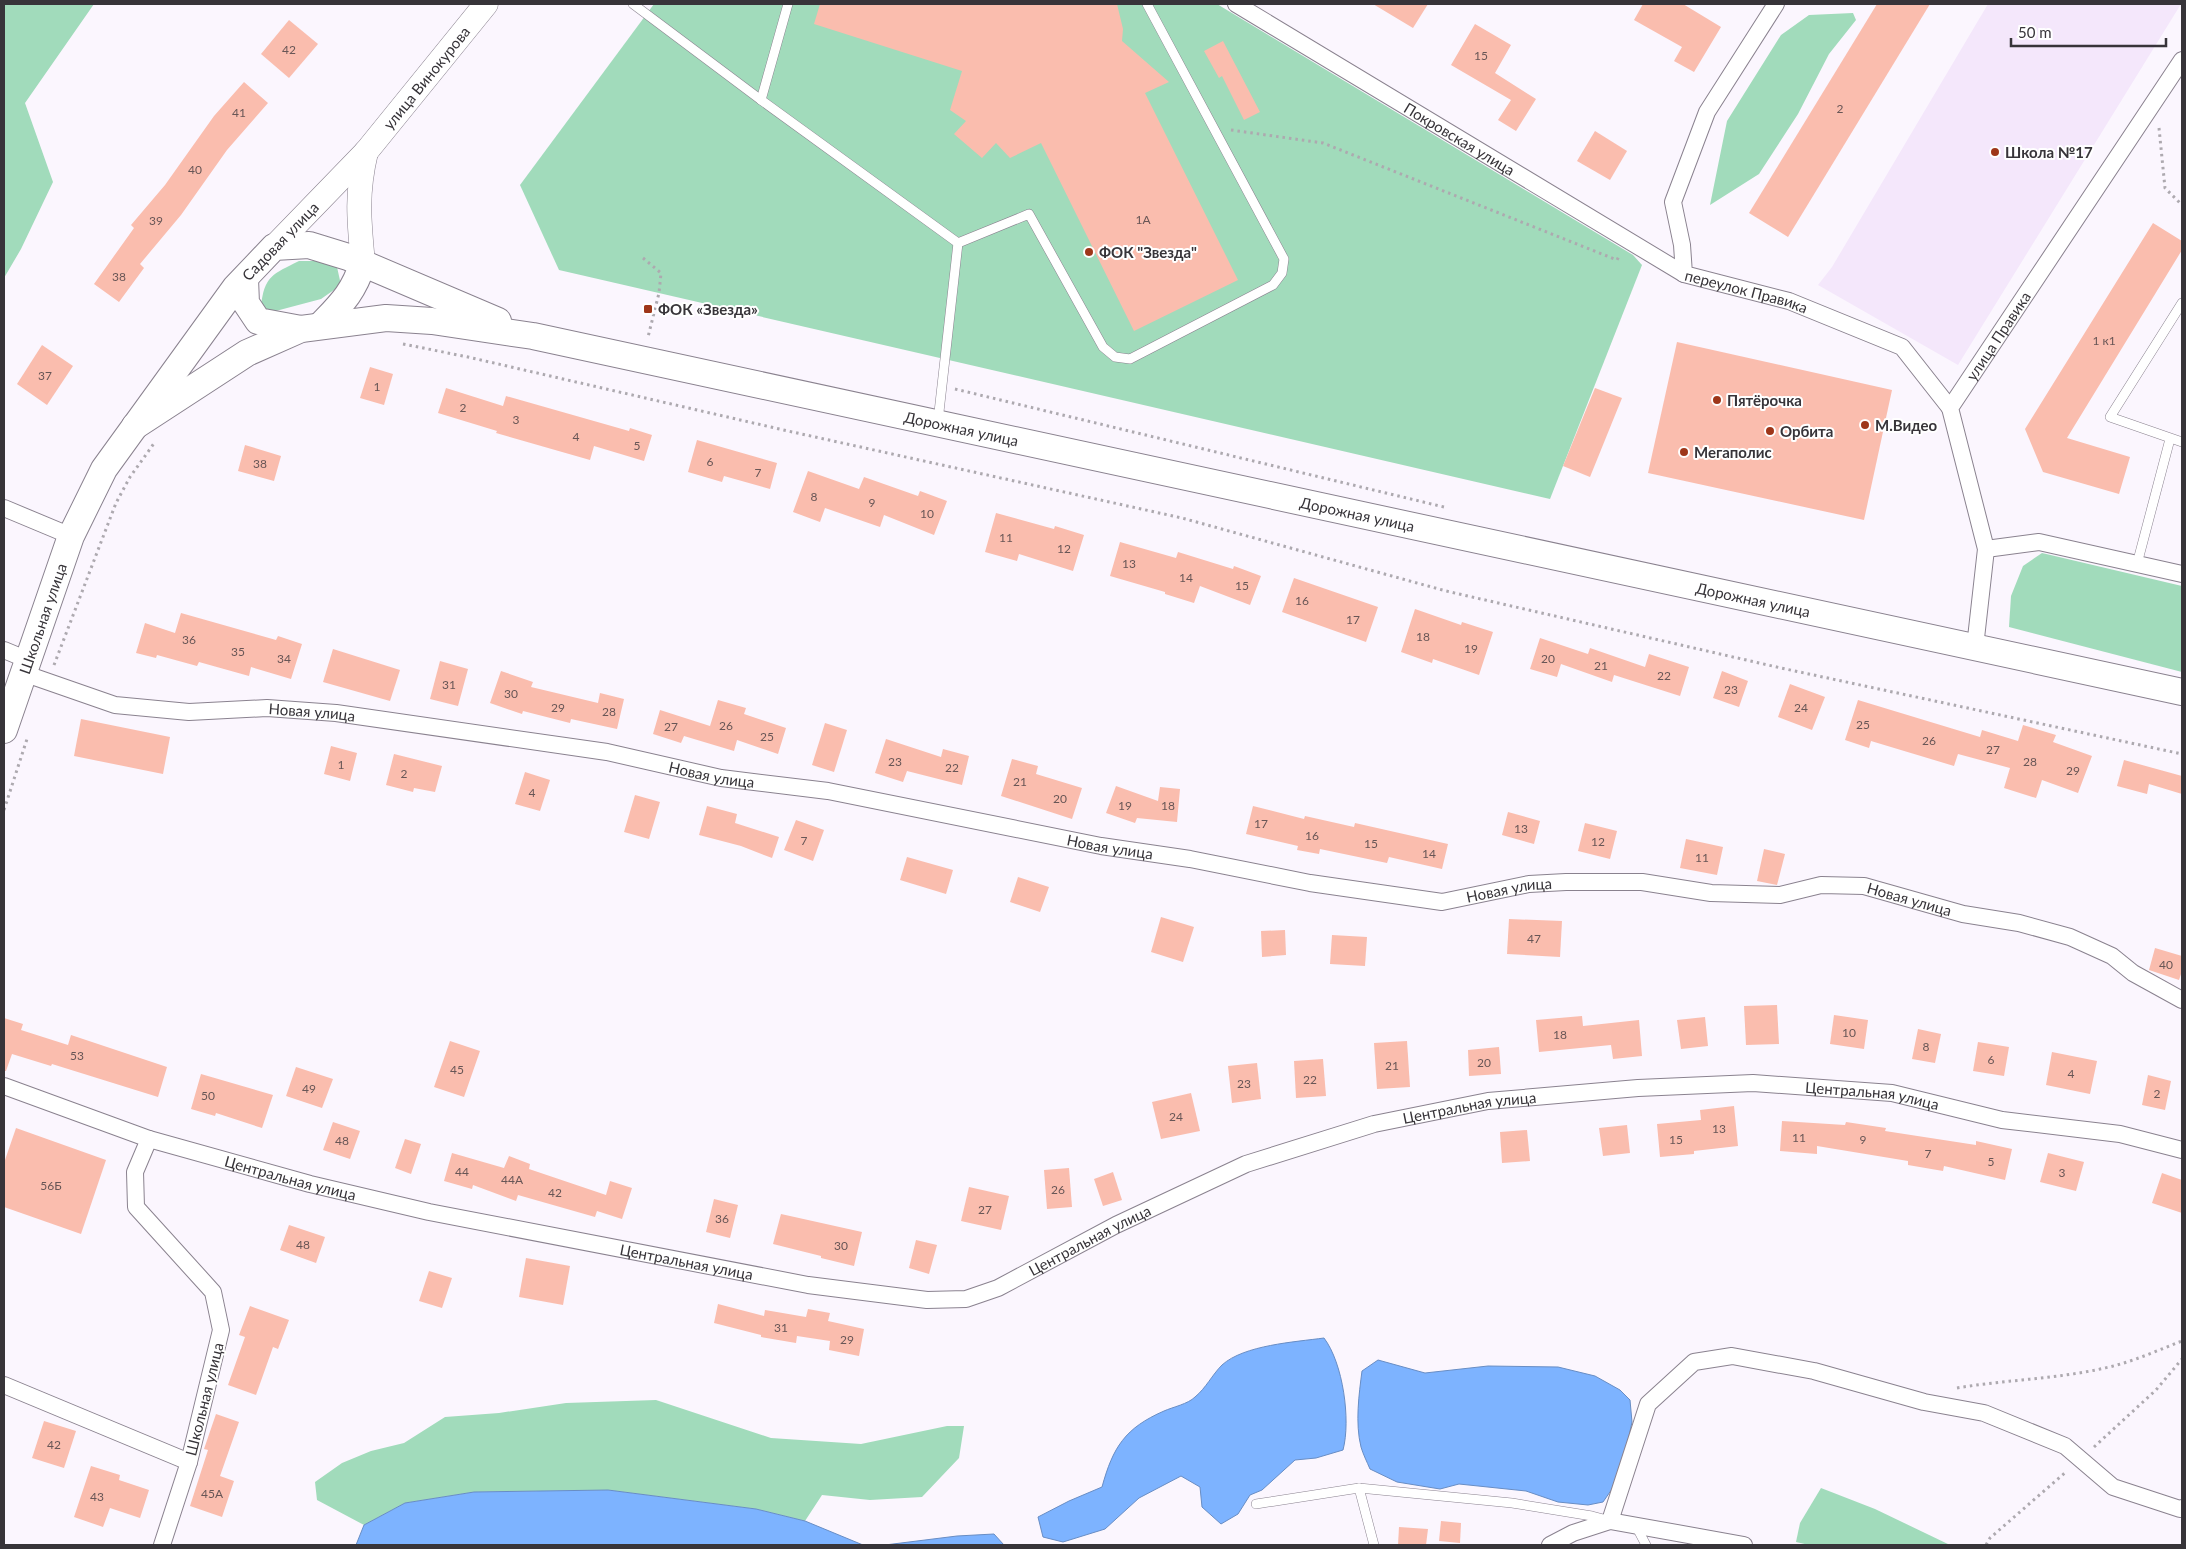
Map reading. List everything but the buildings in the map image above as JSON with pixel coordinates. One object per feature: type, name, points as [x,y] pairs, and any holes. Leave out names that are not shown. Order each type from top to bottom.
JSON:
[{"type":"main road","name":"улица Винокурова","points":[[366,152],[486,4]]},
{"type":"main road","name":"Садовая улица","points":[[146,433],[235,288],[366,152]]},
{"type":"main road","points":[[311,327],[344,301],[356,284],[363,263],[358,201],[366,152]]},
{"type":"main road","points":[[274,247],[308,246],[363,263],[533,336]]},
{"type":"main road","points":[[245,279],[246,303],[258,321],[311,327],[386,318],[432,320],[533,336]]},
{"type":"main road","name":"Садовая улица","points":[[71,536],[104,469],[247,353],[311,327]]},
{"type":"main road","name":"Дорожная улица","points":[[533,336],[2182,692]]},
{"type":"main road","name":"Школьная улица","points":[[16,733],[25,666],[71,536]]},
{"type":"street","name":"Покровская улица","points":[[1236,4],[1684,274]]},
{"type":"street","name":"переулок Правика","points":[[1776,4],[1707,112],[1673,202],[1682,246],[1684,274],[1789,301],[1902,347],[1950,408]]},
{"type":"street","name":"улица Правика","points":[[1950,408],[2182,60]]},
{"type":"street","points":[[1950,408],[1986,549],[1975,647]]},
{"type":"street","points":[[4,508],[71,536]]},
{"type":"street","points":[[1986,549],[2039,542],[2182,574]]},
{"type":"street","points":[[4,650],[25,666]]},
{"type":"street","name":"Новая улица","points":[[25,666],[47,682],[115,706],[189,712],[266,708],[336,714],[607,752],[721,778],[828,791],[1101,846],[1190,859],[1310,882],[1442,902],[1529,884],[1566,882],[1642,882],[1711,893],[1770,894],[1780,894],[1821,885],[1864,886],[1963,914],[2019,923],[2070,937],[2112,956],[2133,973],[2182,1000]]},
{"type":"street","name":"Центральная улица","points":[[4,1086],[149,1139],[310,1184],[429,1212],[808,1285],[927,1300],[966,1299],[998,1288],[1116,1225],[1246,1164],[1374,1124],[1488,1101],[1638,1088],[1753,1083],[1882,1092],[2002,1120],[2120,1134],[2182,1150]]},
{"type":"street","name":"Школьная улица","points":[[4,1385],[189,1462],[221,1330],[213,1292],[136,1207],[135,1172],[149,1139]]},
{"type":"street","points":[[1610,1521],[1648,1404],[1694,1362],[1732,1356],[1814,1371],[1924,1402],[1984,1413],[2065,1446],[2113,1487],[2180,1509],[2182,1508]]},
{"type":"street","points":[[162,1545],[189,1462]]},
{"type":"street","points":[[1550,1545],[1573,1533],[1610,1521],[1744,1545]]},
{"type":"lane","points":[[633,4],[761,100],[958,243]]},
{"type":"lane","points":[[761,100],[788,4]]},
{"type":"lane","points":[[958,243],[1029,214],[1103,347],[1115,357],[1130,359],[1273,285],[1282,273],[1284,259],[1147,4]]},
{"type":"lane","points":[[938,423],[958,243]]},
{"type":"lane","points":[[2182,303],[2110,417],[2182,442]]},
{"type":"lane","points":[[2137,564],[2170,439]]},
{"type":"lane","points":[[1359,1488],[1374,1545]]},
{"type":"lane","points":[[1256,1504],[1359,1488],[1512,1503],[1592,1516],[1610,1521]]},
{"type":"lane","points":[[1636,1526],[1646,1545]]},
{"type":"path","points":[[2158,122],[2165,188],[2182,205]]},
{"type":"path","points":[[1213,128],[1323,143],[1617,260],[1628,240]]},
{"type":"path","points":[[641,360],[659,293],[662,273],[643,258]]},
{"type":"path","points":[[400,344],[468,357],[788,431],[1182,518],[1446,591],[1781,668],[2182,754]]},
{"type":"path","points":[[942,386],[1450,508]]},
{"type":"path","points":[[47,682],[116,503],[130,477],[146,433]]},
{"type":"path","points":[[4,810],[16,733]]},
{"type":"path","points":[[1924,1402],[1950,1389],[2001,1380],[2059,1376],[2117,1365],[2182,1341]]},
{"type":"shaded area","name":"Школа №17","points":[[1988,4],[2181,4],[1958,365],[1818,285],[1832,267]]},
{"type":"green space","points":[[4,4],[94,4],[25,103],[53,182],[21,249],[4,278]]},
{"type":"green space","name":"ФОК \"Звезда\"","points":[[654,4],[1217,4],[1633,255],[1642,265],[1550,499],[559,270],[520,185]]},
{"type":"green space","points":[[1853,13],[1856,20],[1829,54],[1798,114],[1759,174],[1710,205],[1727,121],[1781,35],[1809,15]]},
{"type":"green space","points":[[299,261],[319,261],[337,267],[341,285],[321,299],[272,312],[261,307],[267,282],[271,277]]},
{"type":"green space","points":[[2042,553],[2182,586],[2182,672],[2009,627],[2011,596],[2023,566]]},
{"type":"green space","points":[[656,1400],[771,1438],[861,1444],[947,1426],[964,1426],[959,1458],[922,1497],[870,1500],[822,1495],[805,1521],[756,1509],[608,1490],[474,1492],[405,1503],[364,1525],[317,1500],[315,1482],[342,1463],[371,1451],[404,1443],[445,1417],[499,1413],[566,1403]]},
{"type":"green space","points":[[1821,1488],[1875,1509],[1950,1545],[1809,1545],[1796,1542],[1800,1523]]},
{"type":"water","points":[[1324,1338],[1336,1362],[1344,1392],[1346,1423],[1343,1450],[1316,1458],[1295,1460],[1262,1490],[1250,1495],[1238,1514],[1221,1524],[1202,1507],[1200,1487],[1181,1476],[1139,1498],[1105,1529],[1063,1542],[1043,1537],[1038,1517],[1102,1487],[1111,1461],[1122,1440],[1139,1424],[1192,1399],[1202,1390],[1222,1365],[1243,1353],[1270,1345]]},
{"type":"water","points":[[1378,1360],[1425,1373],[1488,1366],[1558,1367],[1595,1376],[1620,1390],[1630,1400],[1632,1422],[1626,1450],[1612,1489],[1603,1502],[1588,1505],[1558,1502],[1526,1491],[1459,1484],[1440,1489],[1397,1482],[1370,1469],[1359,1438],[1359,1399],[1362,1371]]},
{"type":"water","points":[[608,1490],[756,1509],[805,1521],[863,1545],[356,1545],[364,1525],[405,1503],[474,1492]]},
{"type":"water","points":[[994,1534],[1004,1545],[885,1545],[957,1536]]},
{"type":"place","name":"Школа №17","points":[[1995,152]]},
{"type":"place","name":"ФОК \"Звезда\"","points":[[1089,252]]},
{"type":"place","name":"ФОК «Звезда»","points":[[648,309]]},
{"type":"place","name":"Пятёрочка","points":[[1717,400]]},
{"type":"place","name":"М.Видео","points":[[1865,425]]},
{"type":"place","name":"Орбита","points":[[1770,431]]},
{"type":"place","name":"Мегаполис","points":[[1684,452]]}]
